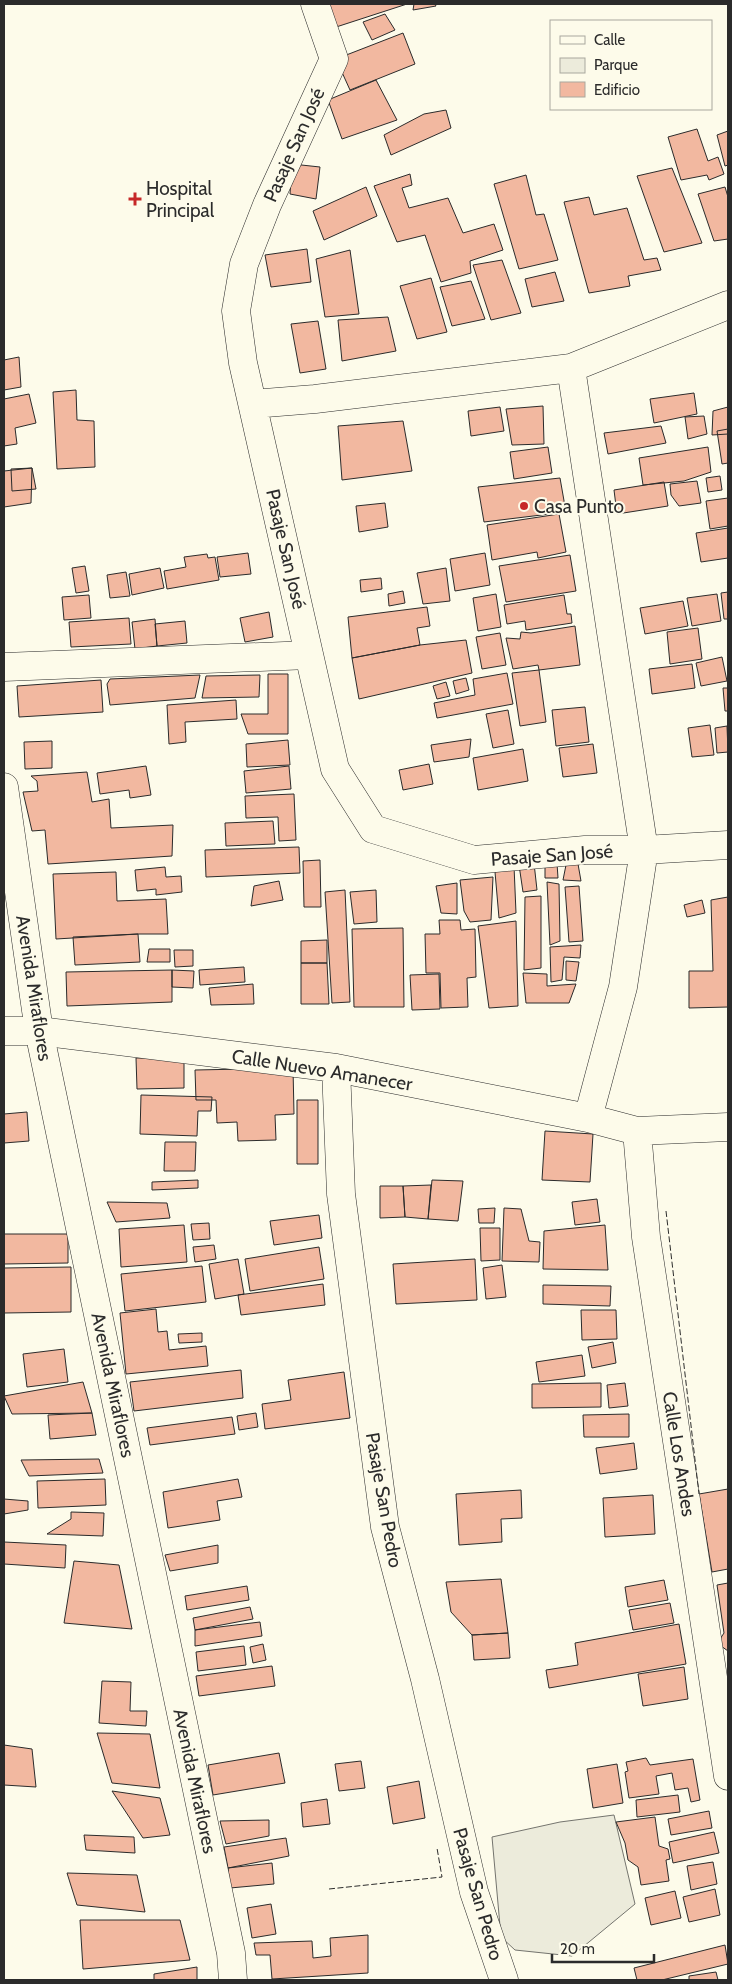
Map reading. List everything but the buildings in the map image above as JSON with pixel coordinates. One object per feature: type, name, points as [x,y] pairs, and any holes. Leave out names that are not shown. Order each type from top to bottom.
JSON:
[{"type":"street","name":"Pasaje San José","points":[[315,4],[334,59],[267,205],[244,264],[236,311],[243,363],[335,769],[373,829],[474,860],[585,850],[644,850],[728,845]]},
{"type":"street","points":[[253,404],[315,399],[571,368],[728,305]]},
{"type":"street","points":[[571,368],[644,850],[623,987],[588,1118]]},
{"type":"street","points":[[4,667],[310,655]]},
{"type":"street","name":"Avenida Miraflores","points":[[4,787],[39,1031],[231,1953],[233,1980]]},
{"type":"street","name":"Calle Nuevo Amanecer","points":[[4,1031],[39,1031],[336,1068],[588,1118],[637,1131],[728,1127]]},
{"type":"street","name":"Pasaje San Pedro","points":[[336,1068],[341,1194],[385,1527],[425,1679],[474,1892],[504,1980]]},
{"type":"street","name":"Calle Los Andes","points":[[637,1131],[646,1237],[728,1776]]},
{"type":"green space","points":[[614,1815],[635,1904],[572,1956],[515,1950],[501,1937],[492,1837],[560,1822]]},
{"type":"fence","points":[[666,1211],[699,1494]]},
{"type":"fence","points":[[329,1889],[442,1877],[437,1848]]},
{"type":"place","name":"Hospital Principal","points":[[135,199]]},
{"type":"place","name":"Casa Punto","points":[[524,506]]}]
